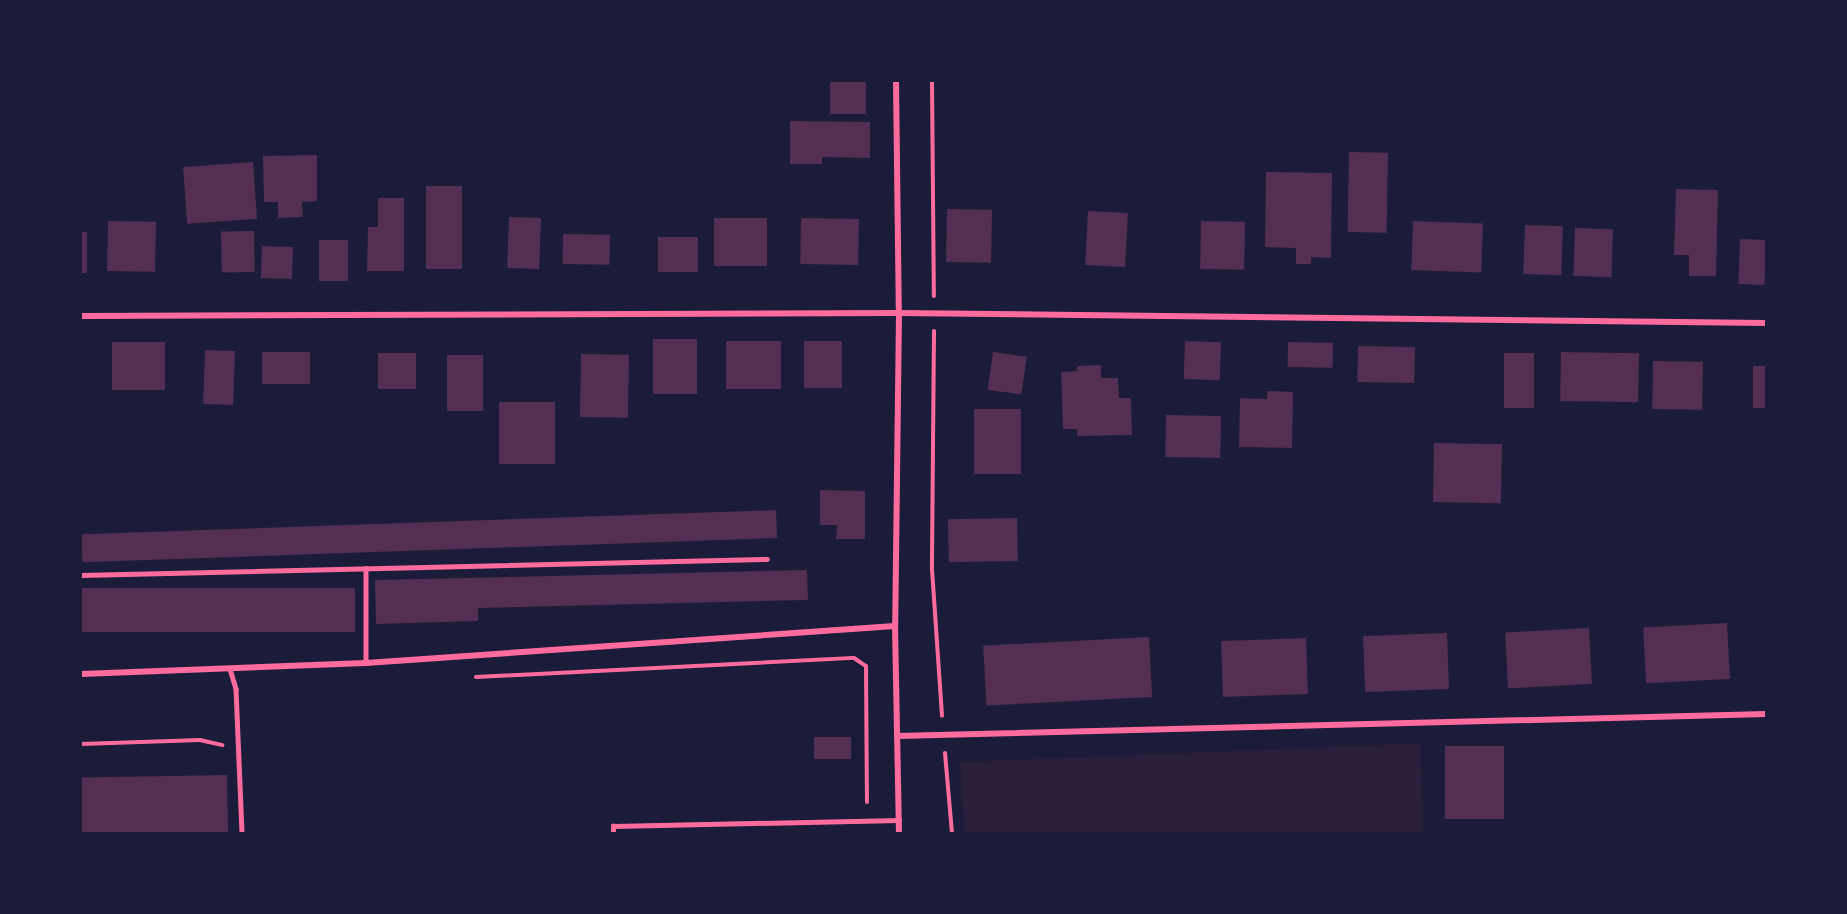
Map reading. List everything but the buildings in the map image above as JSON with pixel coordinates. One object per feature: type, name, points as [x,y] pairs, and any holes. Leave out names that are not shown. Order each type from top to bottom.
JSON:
[{"type":"street","points":[[896,81],[899,313],[895,626],[899,833]]},
{"type":"street","points":[[81,316],[899,313],[1766,323]]},
{"type":"street","points":[[81,674],[366,663],[895,626]]},
{"type":"street","points":[[897,736],[1766,714]]},
{"type":"lane","points":[[81,575],[767,559]]},
{"type":"lane","points":[[366,568],[366,663]]},
{"type":"lane","points":[[230,669],[236,689],[242,833]]},
{"type":"lane","points":[[613,833],[613,826],[899,820]]},
{"type":"path","points":[[932,81],[934,315],[932,570],[952,833]]},
{"type":"path","points":[[473,677],[854,658],[866,666],[868,820]]},
{"type":"path","points":[[81,744],[200,741],[240,749]]},
{"type":"shaded area","points":[[1421,743],[1422,833],[964,833],[960,762]]}]
